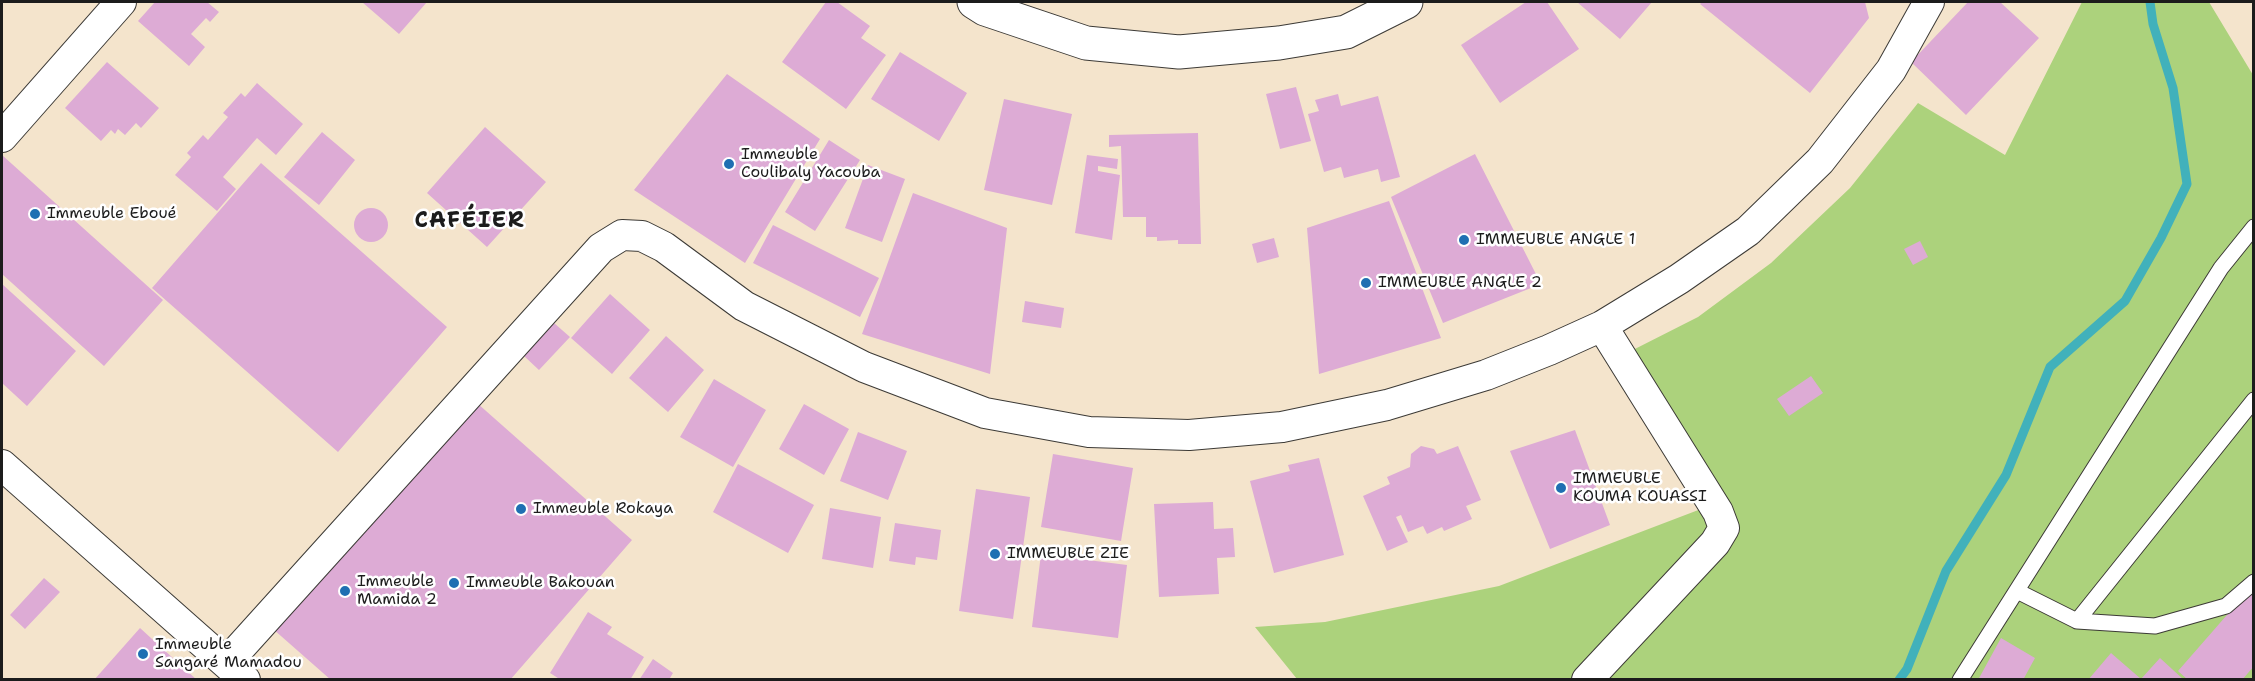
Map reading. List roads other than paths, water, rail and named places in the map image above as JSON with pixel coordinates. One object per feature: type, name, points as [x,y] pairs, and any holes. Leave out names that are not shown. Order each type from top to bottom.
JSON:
[{"type":"street","points":[[2,137],[121,2]]},
{"type":"street","points":[[974,2],[985,9],[1086,43],[1179,52],[1279,43],[1346,32],[1406,2]]},
{"type":"street","points":[[2,465],[236,671],[601,248],[622,235],[642,236],[664,247],[744,306],[864,368],[986,413],[1089,432],[1189,435],[1282,427],[1387,405],[1486,375],[1550,350],[1602,326],[1679,279],[1748,231],[1820,161],[1891,70],[1929,2]]},
{"type":"street","points":[[1587,680],[1715,543],[1724,528],[1718,512],[1602,326]]},
{"type":"lane","points":[[1960,680],[2221,268],[2253,227]]},
{"type":"lane","points":[[2077,621],[2253,400]]},
{"type":"lane","points":[[2017,591],[2077,621],[2155,626],[2226,606],[2253,582]]},
{"type":"waterway","points":[[1899,680],[1907,669],[1946,571],[2006,475],[2050,367],[2125,301],[2161,238],[2187,184],[2173,88],[2153,24],[2150,2]]},
{"type":"place","name":"Immeuble Coulibaly Yacouba","points":[[729,164]]},
{"type":"place","name":"Immeuble Eboué","points":[[35,214]]},
{"type":"place","name":"IMMEUBLE ANGLE 1","points":[[1464,240]]},
{"type":"place","name":"IMMEUBLE ANGLE 2","points":[[1366,283]]},
{"type":"place","name":"IMMEUBLE KOUMA KOUASSI","points":[[1561,488]]},
{"type":"place","name":"Immeuble Rokaya","points":[[521,509]]},
{"type":"place","name":"IMMEUBLE ZIE","points":[[995,554]]},
{"type":"place","name":"Immeuble Bakouan","points":[[454,583]]},
{"type":"place","name":"Immeuble Mamida 2","points":[[345,591]]},
{"type":"place","name":"Immeuble Sangaré Mamadou","points":[[143,654]]},
{"type":"district","name":"CAFÉIER","points":[[470,221]]}]
